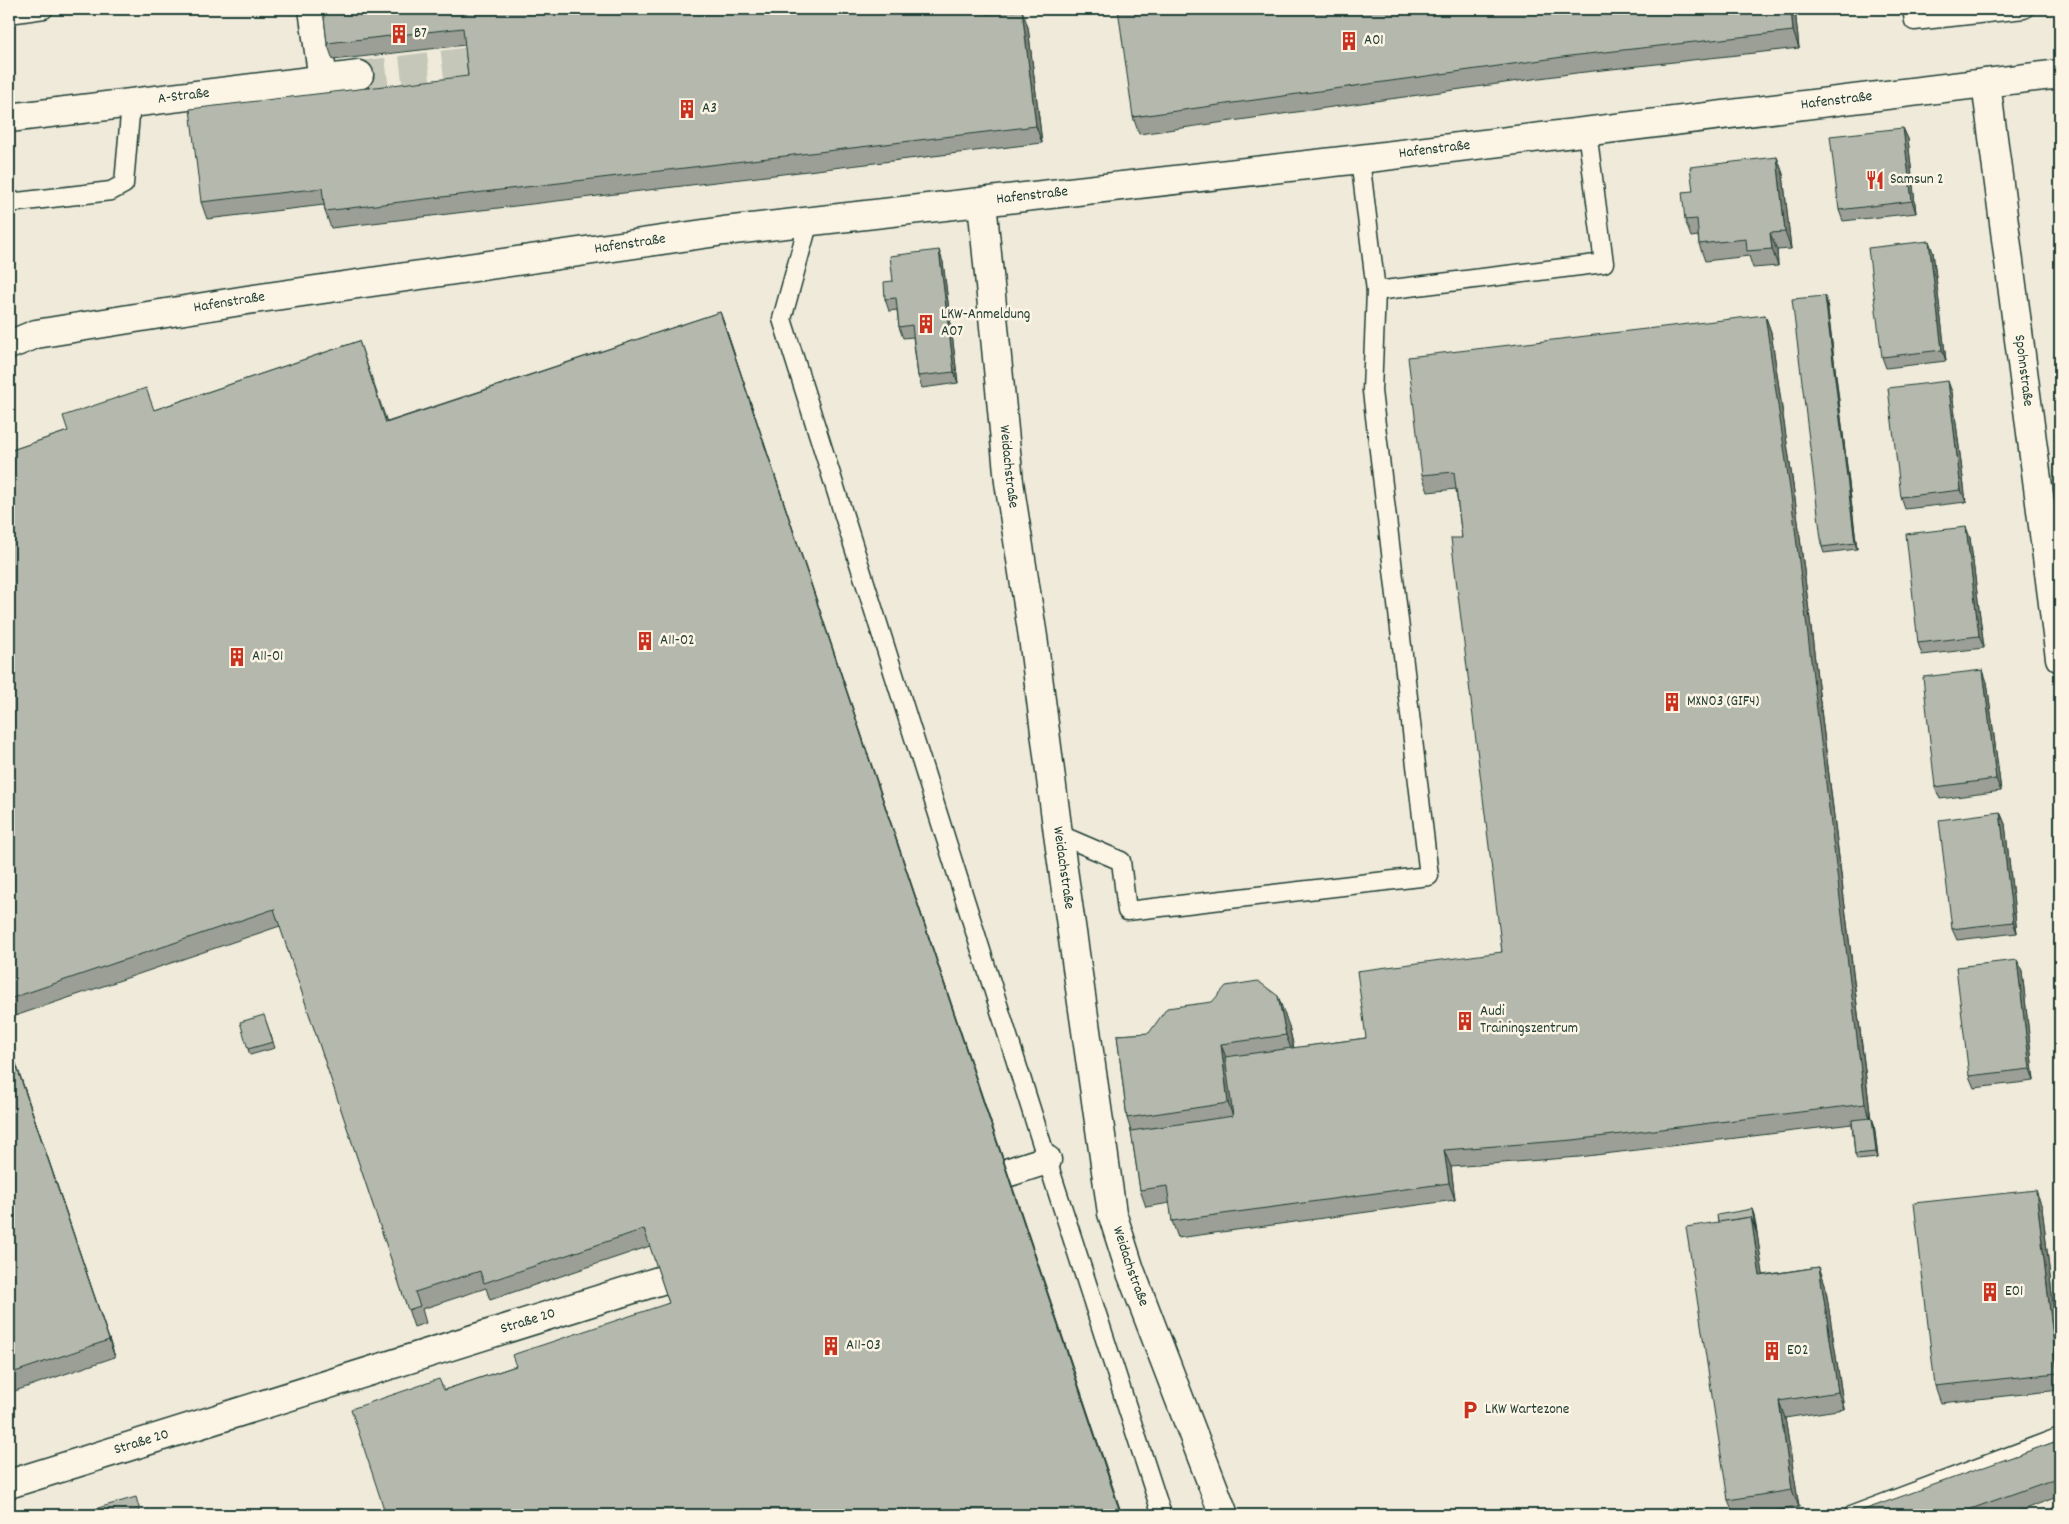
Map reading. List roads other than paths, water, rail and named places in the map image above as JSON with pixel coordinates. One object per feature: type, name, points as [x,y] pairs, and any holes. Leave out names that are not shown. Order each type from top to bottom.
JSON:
[{"type":"street","points":[[313,9],[323,80]]},
{"type":"street","name":"Hafenstraße","points":[[9,345],[36,334],[247,300],[809,221],[1360,159],[2060,74]]},
{"type":"street","name":"A-Straße","points":[[9,118],[359,75]]},
{"type":"street","name":"Spohnstraße","points":[[1986,83],[2060,658]]},
{"type":"street","name":"Weidachstraße","points":[[982,202],[1009,482],[1033,637],[1058,834],[1112,1213],[1130,1270],[1224,1515]]},
{"type":"street","points":[[944,1192],[1047,1160]]},
{"type":"street","name":"Straße 20","points":[[9,1484],[718,1263]]},
{"type":"lane","points":[[9,14],[44,9]]},
{"type":"lane","points":[[1912,9],[1914,21],[2024,9]]},
{"type":"lane","points":[[9,203],[112,191],[124,184],[131,103]]},
{"type":"lane","points":[[1376,291],[1604,262],[1587,132]]},
{"type":"lane","points":[[1058,834],[1121,861],[1127,911],[1429,876],[1372,391],[1376,291],[1360,159]]},
{"type":"lane","points":[[809,221],[782,319],[1047,1160],[1162,1515]]},
{"type":"lane","points":[[1853,1515],[2060,1437]]},
{"type":"tunnel","points":[[359,75],[504,57]]},
{"type":"place","name":"B7","points":[[399,34]]},
{"type":"place","name":"A01","points":[[1349,41]]},
{"type":"place","name":"A3","points":[[687,109]]},
{"type":"place","name":"Samsun 2","points":[[1875,180]]},
{"type":"place","name":"LKW-Anmeldung A07","points":[[926,324]]},
{"type":"place","name":"A11-02","points":[[645,641]]},
{"type":"place","name":"A11-01","points":[[237,657]]},
{"type":"place","name":"MXN03 (GIF4)","points":[[1672,702]]},
{"type":"place","name":"Audi Trainingszentrum","points":[[1465,1021]]},
{"type":"place","name":"E01","points":[[1990,1292]]},
{"type":"place","name":"A11-03","points":[[831,1346]]},
{"type":"place","name":"E02","points":[[1772,1351]]},
{"type":"place","name":"LKW Wartezone","points":[[1470,1410]]}]
